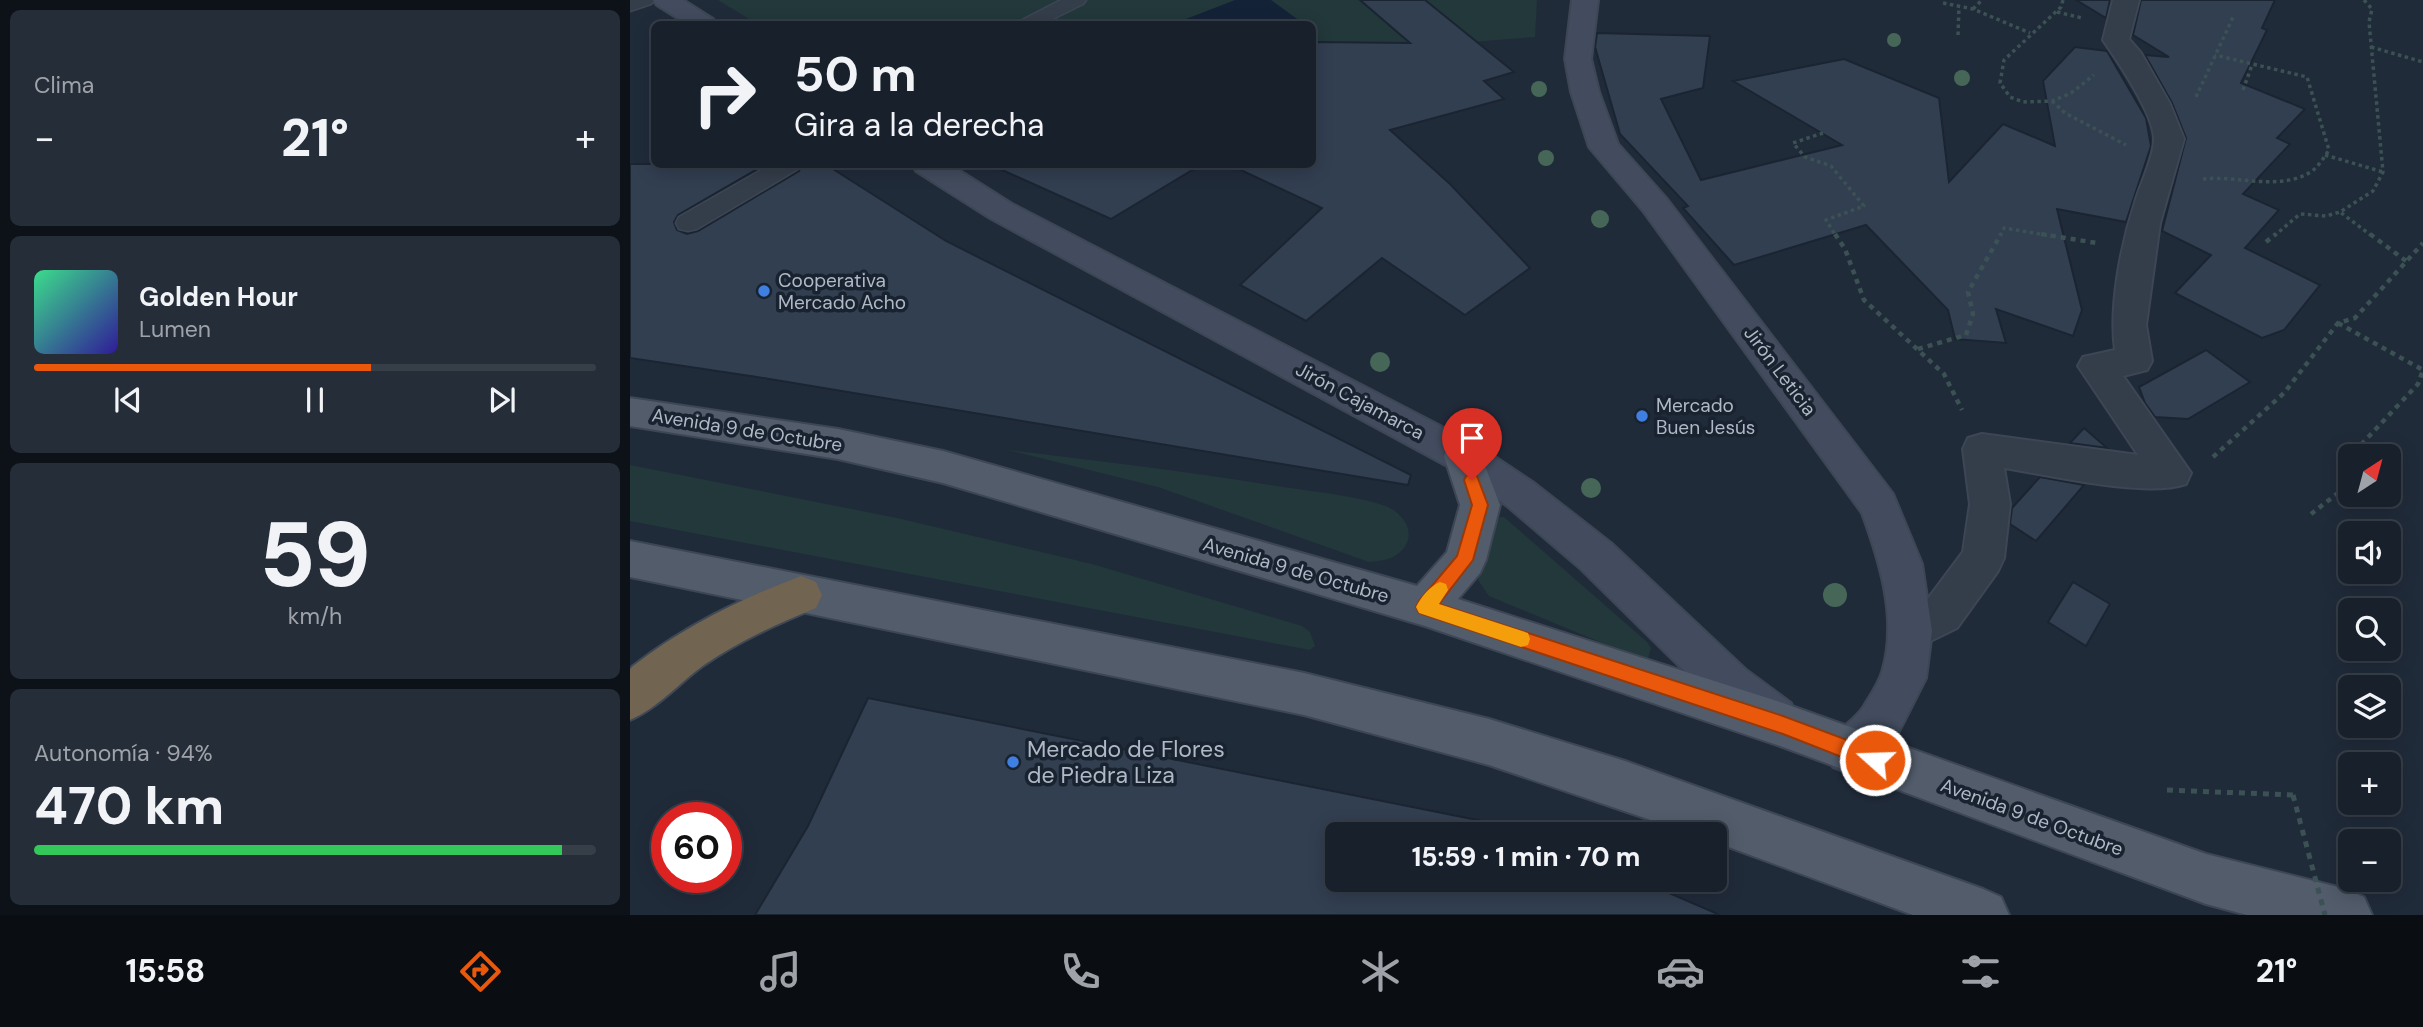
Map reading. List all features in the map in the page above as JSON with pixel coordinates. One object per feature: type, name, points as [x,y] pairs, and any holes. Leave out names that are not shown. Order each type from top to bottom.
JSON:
[{"type":"highway","points":[[630,698],[674,661],[705,640],[737,621],[801,595]]},
{"type":"main road","name":"Avenida 9 de Octubre","points":[[630,412],[838,444],[943,467],[1425,607],[1783,725],[2161,864],[2346,915]]},
{"type":"main road","points":[[1425,607],[1465,560],[1480,505],[1463,456]]},
{"type":"main road","points":[[630,559],[801,595],[1056,642],[1304,694],[1489,743],[1625,785],[1983,915]]},
{"type":"street","points":[[666,0],[699,21]]},
{"type":"street","name":"Jirón Leticia","points":[[1585,0],[1578,59],[1585,92],[1604,147],[1655,205],[1879,506],[1901,564],[1910,631],[1904,678],[1878,725],[1850,751]]},
{"type":"street","points":[[2126,0],[2116,40],[2128,53],[2156,104],[2166,150],[2142,237],[2129,325],[2134,361],[2096,366],[2172,472]]},
{"type":"street","name":"Jirón Cajamarca","points":[[933,168],[1001,211],[1463,456],[1520,494],[1597,556],[1729,684],[1783,725]]},
{"type":"street","points":[[1910,631],[1942,614],[1983,558],[1990,504],[1982,449],[2119,470],[2172,472]]},
{"type":"lane","points":[[630,5],[643,0]]},
{"type":"lane","points":[[1035,21],[1076,0]]},
{"type":"lane","points":[[688,223],[783,168]]},
{"type":"path","points":[[1973,9],[1982,0]]},
{"type":"path","points":[[2063,0],[2061,7],[2004,60],[2000,83],[2010,97],[2023,102],[2052,101],[2071,93],[2108,62],[2116,40]]},
{"type":"path","points":[[2266,242],[2300,214],[2326,216],[2340,212],[2373,191],[2383,172],[2369,22],[2372,9],[2364,0]]},
{"type":"path","points":[[1942,3],[1973,9],[2030,33]]},
{"type":"path","points":[[1958,35],[1959,6]]},
{"type":"path","points":[[2052,101],[2065,113],[2166,150],[2190,104],[2200,93],[2234,15]]},
{"type":"path","points":[[2371,47],[2423,62]]},
{"type":"path","points":[[1917,349],[1966,335],[1973,324],[1972,301],[1968,292],[2004,228],[2142,237],[2195,180],[2215,176],[2276,182],[2312,172],[2329,150],[2307,77],[2215,55]]},
{"type":"path","points":[[2243,90],[2252,65]]},
{"type":"path","points":[[1823,133],[1793,143],[1805,157],[1831,166],[1864,206],[1826,220],[1845,249],[1864,300],[1944,374],[1982,449]]},
{"type":"path","points":[[2325,155],[2383,172]]},
{"type":"path","points":[[2340,212],[2406,261]]},
{"type":"path","points":[[2172,472],[2213,457],[2284,393],[2338,323],[2355,318],[2423,243]]},
{"type":"path","points":[[2338,323],[2423,370],[2418,384],[2362,444]]},
{"type":"path","points":[[2311,514],[2338,493]]},
{"type":"path","points":[[2167,790],[2293,795],[2325,915]]},
{"type":"green space","points":[[718,0],[1537,0],[1535,37],[1395,48],[1316,76],[1316,21],[752,21]]},
{"type":"green space","points":[[1008,450],[1365,500],[1394,510],[1407,525],[1409,537],[1396,556],[1369,562],[1158,487]]},
{"type":"green space","points":[[630,465],[897,518],[1092,564],[1302,626],[1310,632],[1315,646],[1310,650],[630,521]]},
{"type":"green space","points":[[1500,517],[1504,517],[1647,642],[1651,648],[1648,659],[1643,660],[1489,596],[1478,580],[1495,524]]},
{"type":"water","points":[[1235,0],[1271,0],[1300,21],[1181,21]]},
{"type":"building","points":[[1360,0],[1425,0],[1514,72],[1484,81],[1504,99],[1390,130],[1450,184],[1530,268],[1465,315],[1382,258],[1306,321],[1240,285],[1322,208],[1237,168],[1316,168],[1316,42],[1410,43]]},
{"type":"building","points":[[2076,0],[2110,0],[2106,18]]},
{"type":"building","points":[[2141,0],[2275,0],[2262,28],[2267,30],[2241,83],[2305,109],[2277,138],[2290,144],[2243,194],[2279,210],[2245,248],[2320,285],[2284,330],[2262,338],[2175,293],[2211,255],[2162,231],[2186,138],[2172,103],[2145,55],[2169,57],[2133,35]]},
{"type":"building","points":[[1597,33],[1710,36],[1703,88],[1661,99],[1701,180],[1842,145],[1733,81],[1844,59],[1939,98],[1949,182],[2003,124],[2055,146],[2043,81],[2075,47],[2107,51],[2146,118],[2151,146],[2126,222],[2057,209],[2082,310],[2073,336],[1996,309],[2006,343],[1955,339],[1948,310],[1866,225],[1734,265],[1683,208],[1688,206],[1620,134],[1595,47]]},
{"type":"building","points":[[630,164],[651,164],[651,168],[759,168],[678,215],[674,222],[677,230],[687,234],[698,231],[801,168],[831,168],[946,241],[1411,475],[1408,485],[630,358]]},
{"type":"building","points":[[998,168],[1195,168],[1111,219]]},
{"type":"building","points":[[2206,350],[2250,382],[2188,419],[2155,417],[2145,403],[2139,387]]},
{"type":"building","points":[[2084,428],[2107,448],[2070,443]]},
{"type":"building","points":[[2040,477],[2084,485],[2036,541],[2010,524],[2012,508]]},
{"type":"building","points":[[2073,582],[2110,604],[2086,646],[2048,622]]},
{"type":"building","name":"Mercado de Flores de Piedra Liza","points":[[868,698],[1487,822],[1325,822],[1325,892],[1667,892],[1720,915],[755,915],[808,826]]},
{"type":"slow traffic","points":[[1440,590],[1425,607],[1521,639]]},
{"type":"place","name":"Cooperativa Mercado Acho","points":[[764,291]]},
{"type":"place","name":"Mercado Buen Jesús","points":[[1642,416]]},
{"type":"place","name":"Mercado de Flores de Piedra Liza","points":[[1013,762]]},
{"type":"route","points":[[1472,480],[1480,505],[1465,560],[1425,607],[1783,725],[1875,760]]}]
